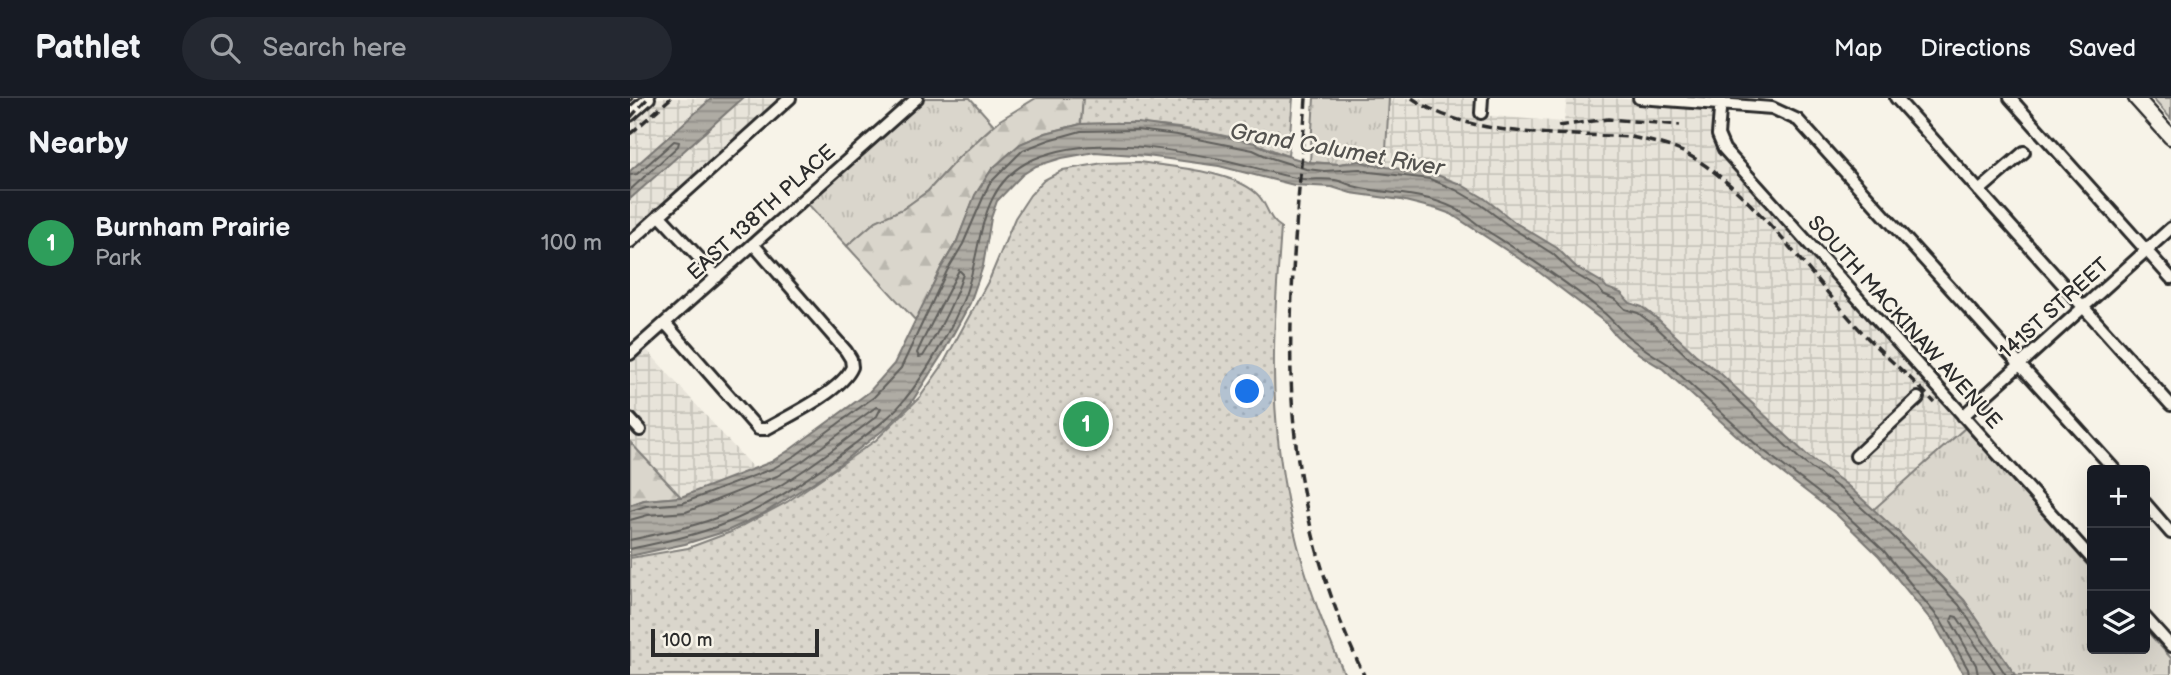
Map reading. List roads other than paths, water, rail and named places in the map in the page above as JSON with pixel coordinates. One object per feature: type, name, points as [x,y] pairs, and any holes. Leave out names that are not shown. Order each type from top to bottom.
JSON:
[{"type":"main road","points":[[2136,98],[2171,137]]},
{"type":"street","points":[[630,115],[649,98]]},
{"type":"street","points":[[630,242],[790,98]]},
{"type":"street","name":"EAST 138TH PLACE","points":[[630,354],[917,98]]},
{"type":"street","points":[[1481,113],[1482,98]]},
{"type":"street","points":[[1639,98],[1721,101],[1772,108],[1798,120],[2111,465]]},
{"type":"street","points":[[1896,98],[2171,405]]},
{"type":"street","points":[[2010,98],[2171,278]]},
{"type":"street","name":"SOUTH MACKINAW AVENUE","points":[[1721,101],[1718,135],[1724,149],[2087,553]]},
{"type":"street","points":[[1979,191],[2024,152]]},
{"type":"street","points":[[659,215],[717,276]]},
{"type":"street","name":"141ST STREET","points":[[1963,416],[2171,228]]},
{"type":"street","points":[[665,323],[758,429],[766,429],[810,404],[845,379],[852,367],[846,351],[753,244]]},
{"type":"street","points":[[1856,456],[1918,398]]},
{"type":"street","points":[[630,419],[640,430]]},
{"type":"street","points":[[2150,509],[2171,533]]},
{"type":"street","points":[[2150,623],[2171,646]]},
{"type":"water","points":[[712,98],[743,98],[630,199],[630,171]]},
{"type":"water","points":[[1138,123],[1255,143],[1307,162],[1339,164],[1360,161],[1371,165],[1432,173],[1460,184],[1484,198],[1516,223],[1557,248],[1576,267],[1607,288],[1621,293],[1630,303],[1642,307],[1659,320],[1808,456],[1847,485],[1898,532],[1964,600],[2015,675],[1964,675],[1935,625],[1879,556],[1837,515],[1755,452],[1663,369],[1624,342],[1606,323],[1535,269],[1451,214],[1401,200],[1351,193],[1332,187],[1294,185],[1219,166],[1147,156],[1095,152],[1036,166],[1022,175],[997,201],[991,218],[983,266],[970,303],[943,353],[911,403],[887,427],[828,473],[761,515],[727,531],[685,544],[630,556],[630,505],[644,500],[681,497],[771,462],[869,392],[894,364],[957,241],[975,195],[992,169],[1020,144],[1046,133],[1081,124]]},
{"type":"railway","points":[[630,101],[633,98]]},
{"type":"railway","points":[[630,118],[648,98]]},
{"type":"railway","points":[[630,134],[671,98]]},
{"type":"railway","points":[[1306,98],[1292,303],[1291,385],[1294,426],[1303,490],[1318,554],[1338,615],[1364,675]]},
{"type":"railway","points":[[1412,98],[1461,121],[1489,127],[1547,134],[1631,137],[1687,154],[1711,170],[1757,211],[1861,331],[1934,402]]},
{"type":"railway","points":[[1558,126],[1608,119],[1680,125]]},
{"type":"place","name":"Burnham Prairie","points":[[1086,424]]},
{"type":"water label","name":"Grand Calumet River","points":[[1337,149]]}]
